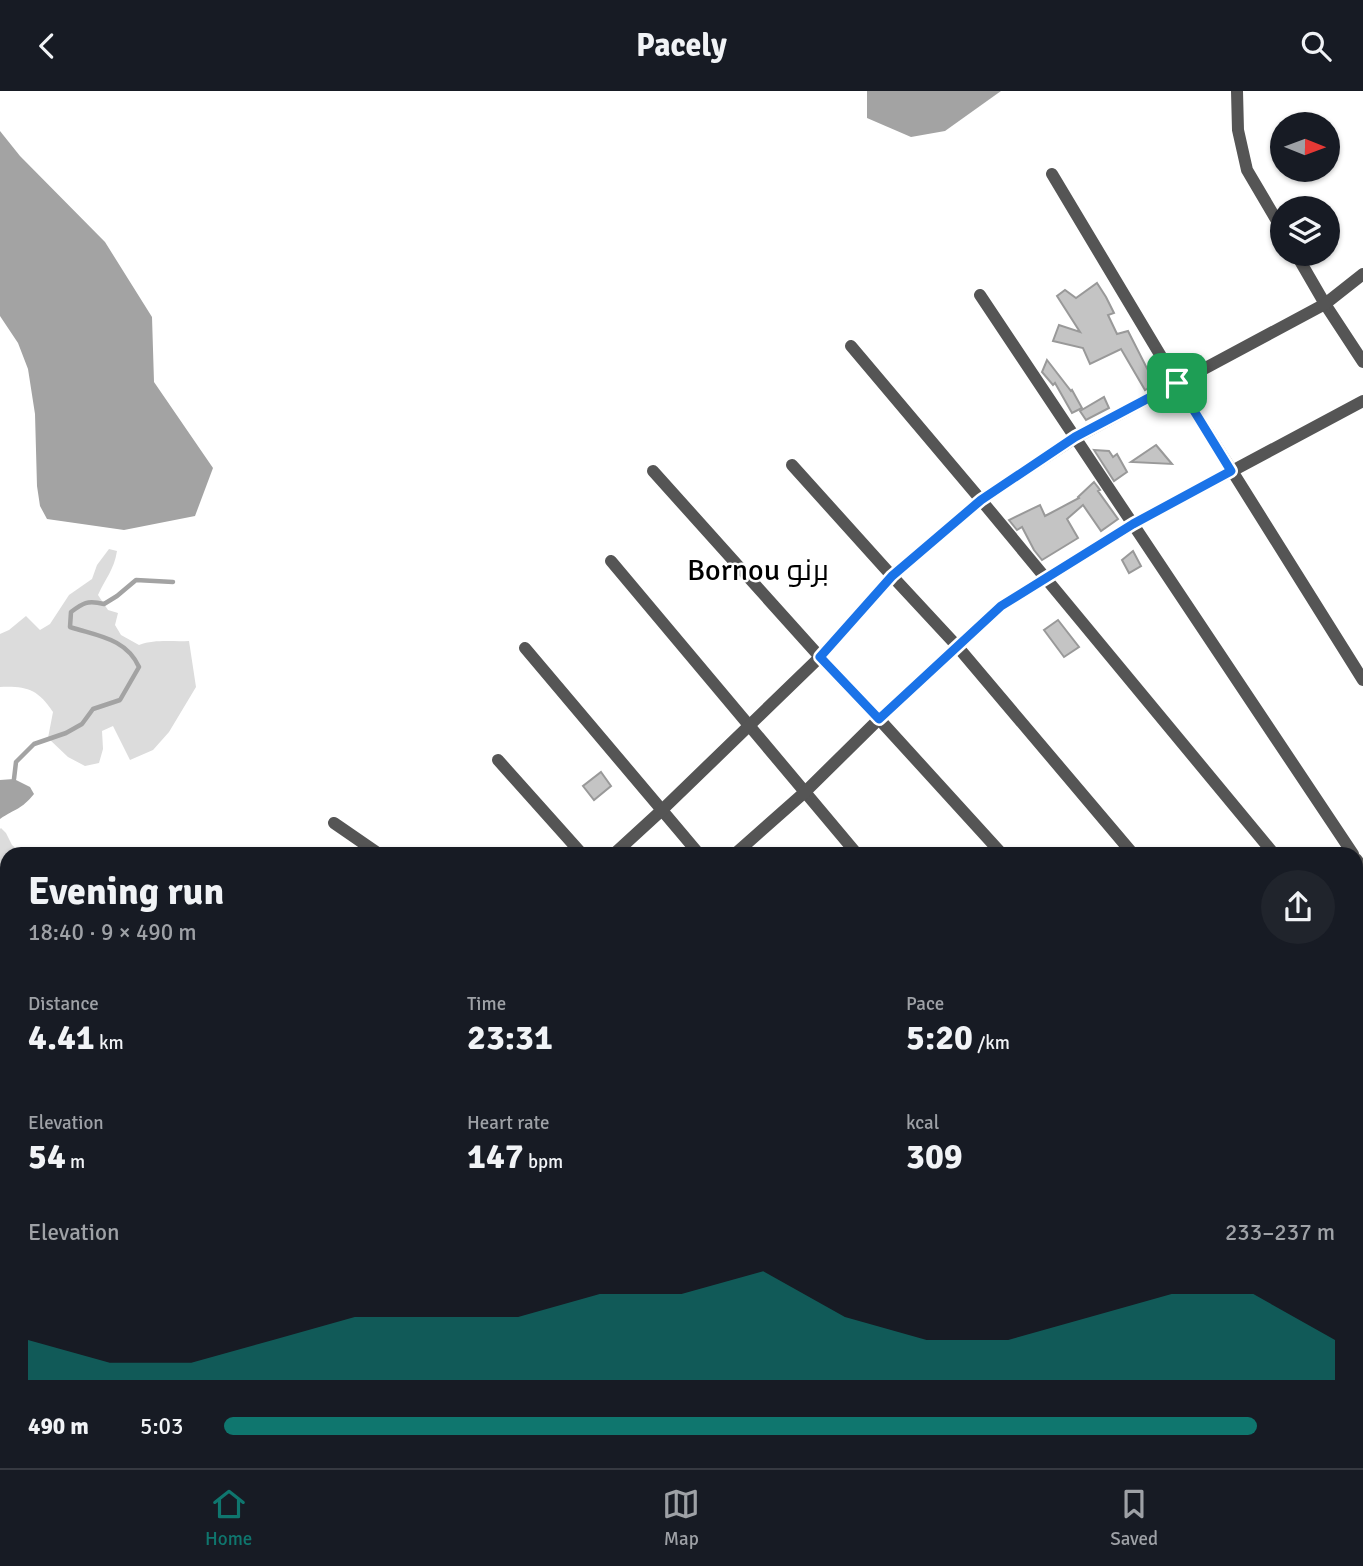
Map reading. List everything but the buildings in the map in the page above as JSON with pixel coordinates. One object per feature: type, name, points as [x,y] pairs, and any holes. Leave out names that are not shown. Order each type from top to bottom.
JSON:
[{"type":"street","points":[[1237,91],[1238,130],[1247,170],[1270,209]]},
{"type":"street","points":[[1052,174],[1177,383],[1363,681]]},
{"type":"street","points":[[1303,266],[1363,362]]},
{"type":"street","points":[[622,847],[820,657],[892,576],[981,500],[1075,437],[1325,304],[1363,274]]},
{"type":"street","points":[[980,295],[1348,847]]},
{"type":"street","points":[[851,346],[1269,847]]},
{"type":"street","points":[[743,847],[805,792],[1001,606],[1133,524],[1363,401]]},
{"type":"street","points":[[792,465],[957,646],[1127,847]]},
{"type":"street","points":[[653,471],[996,847]]},
{"type":"street","points":[[611,561],[851,847]]},
{"type":"street","points":[[525,648],[693,847]]},
{"type":"street","points":[[498,760],[576,847]]},
{"type":"street","points":[[334,823],[369,847]]},
{"type":"shaded area","points":[[867,91],[1001,91],[945,131],[911,137],[867,118]]},
{"type":"shaded area","points":[[0,131],[20,156],[105,242],[152,317],[154,382],[213,468],[195,516],[124,530],[47,519],[40,506],[35,414],[28,369],[18,343],[0,316]]},
{"type":"shaded area","points":[[109,549],[117,551],[116,558],[98,595],[108,610],[118,613],[115,625],[121,635],[139,645],[158,641],[189,641],[196,687],[169,732],[153,750],[130,760],[113,726],[102,731],[103,749],[99,763],[85,766],[68,757],[48,738],[53,712],[42,698],[24,688],[0,687],[0,634],[26,616],[40,630],[50,624],[69,595],[92,579],[97,565]]},
{"type":"shaded area","points":[[14,779],[30,787],[34,794],[22,806],[0,819],[0,780]]},
{"type":"shaded area","points":[[0,829],[6,833],[14,847],[0,847]]},
{"type":"waterway","points":[[14,779],[16,762],[34,744],[66,733],[82,724],[93,709],[120,700],[139,667],[119,644],[70,627],[71,612],[86,603],[104,604],[136,580],[173,582]]},
{"type":"district","name":"Bornou برنو","points":[[758,570]]},
{"type":"route","points":[[1177,383],[1231,471],[1133,524],[1001,606],[879,719],[820,657],[892,576],[981,500],[1075,437],[1177,383]]}]
